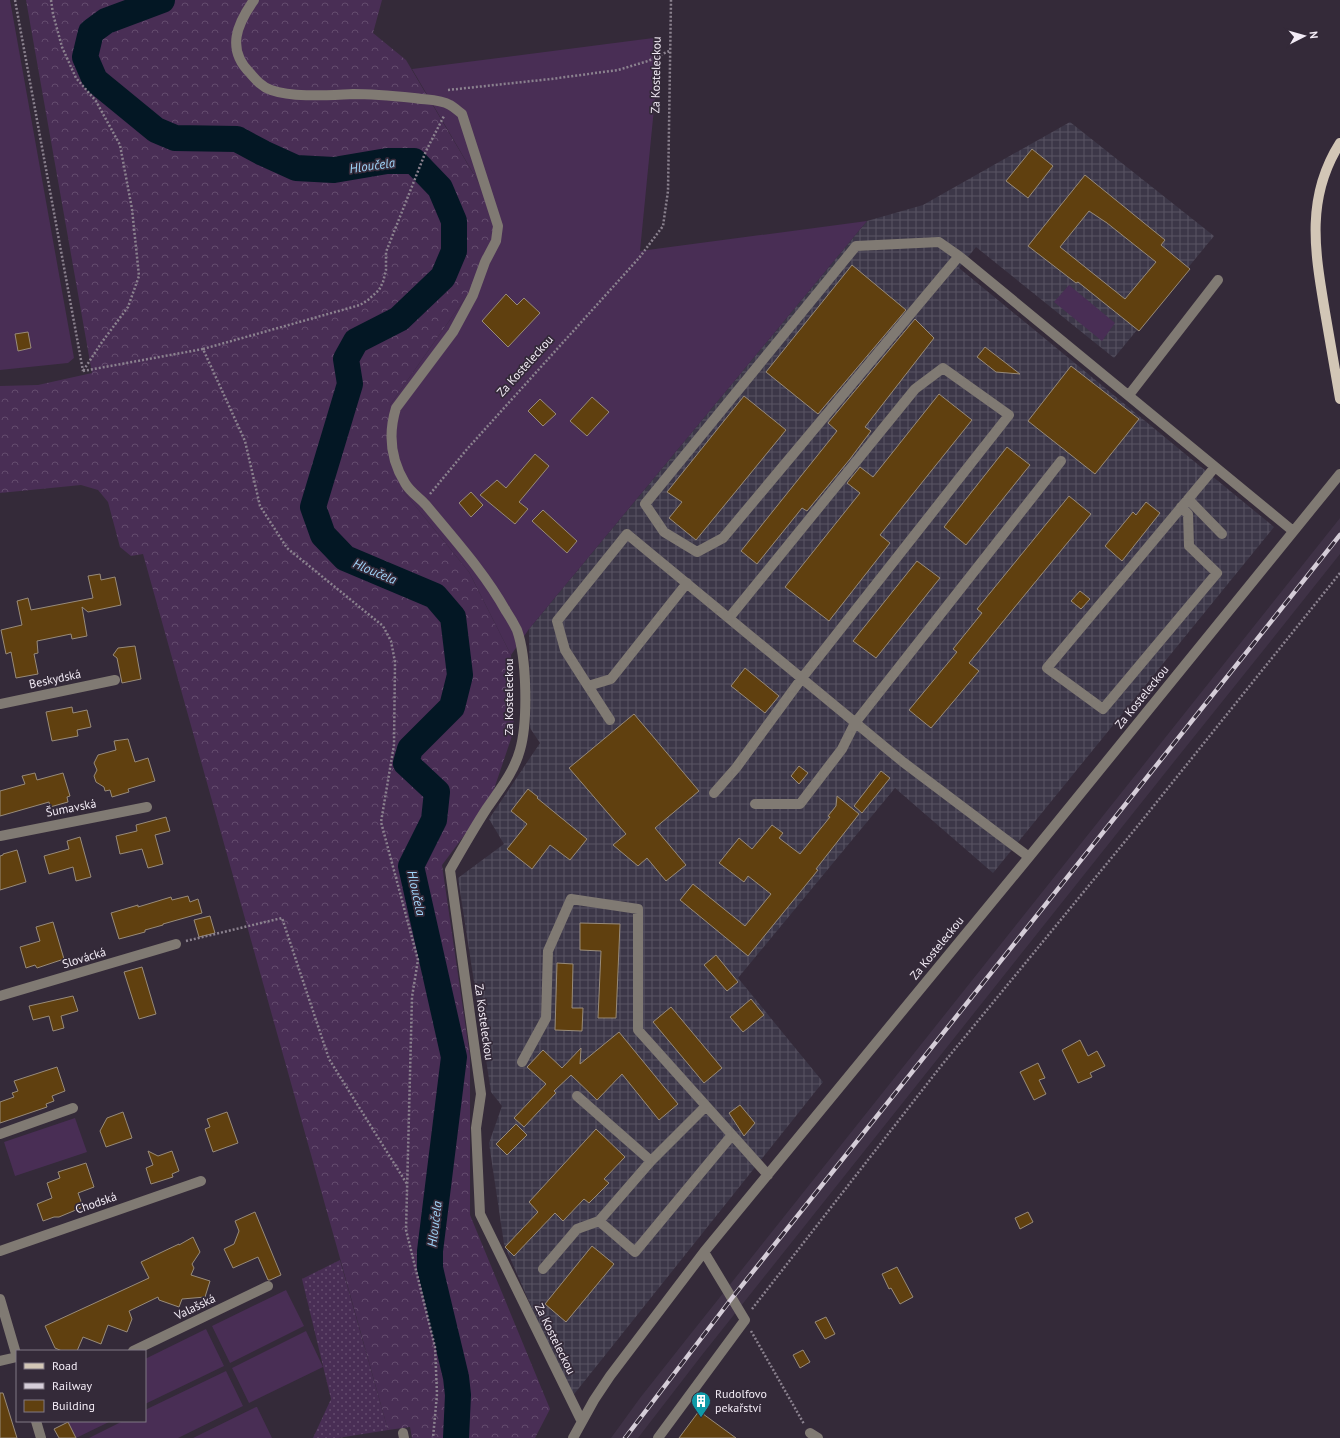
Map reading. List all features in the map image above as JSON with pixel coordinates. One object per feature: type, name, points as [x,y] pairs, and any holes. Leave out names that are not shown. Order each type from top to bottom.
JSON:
[{"type":"main road","points":[[1340,144],[1332,158],[1320,186],[1315,230],[1317,267],[1340,397]]},
{"type":"street","points":[[254,0],[245,13],[237,30],[236,42],[238,57],[243,67],[262,86],[272,90],[298,94],[396,96],[440,102],[450,105],[462,114],[498,226],[496,242],[485,262],[473,295],[456,326],[433,361],[396,408],[392,420],[391,441],[395,461],[405,484],[423,502]]},
{"type":"street","points":[[959,256],[724,538],[697,552],[664,532],[645,504],[856,246],[940,242],[959,256],[1129,395],[1293,531]]},
{"type":"street","points":[[1129,395],[1218,280]]},
{"type":"street","points":[[714,793],[736,768],[802,678],[1009,415],[943,368],[916,389],[729,618]]},
{"type":"street","points":[[755,804],[800,804],[842,748],[855,722],[1061,461]]},
{"type":"street","points":[[1181,507],[1188,514],[1189,546],[1216,573],[1103,709],[1047,668],[1181,507],[1188,500],[1215,467]]},
{"type":"street","name":"Za Kosteleckou","points":[[573,1438],[594,1400],[610,1376],[704,1252],[1029,857],[1340,474]]},
{"type":"street","points":[[1188,500],[1222,534]]},
{"type":"street","name":"Za Kosteleckou","points":[[423,502],[498,597],[516,629],[523,657],[524,728],[515,767],[466,841],[450,870],[481,1094],[476,1128],[480,1214],[582,1422]]},
{"type":"street","points":[[610,720],[565,650],[557,621],[627,534],[903,762],[1029,857]]},
{"type":"street","points":[[588,686],[611,679],[687,583]]},
{"type":"street","name":"Beskydská","points":[[0,704],[115,680]]},
{"type":"street","name":"Šumavská","points":[[0,836],[146,806]]},
{"type":"street","points":[[522,1062],[546,1018],[548,951],[572,899],[638,909],[638,1030],[768,1174]]},
{"type":"street","name":"Slovácká","points":[[0,996],[176,944]]},
{"type":"street","points":[[577,1096],[651,1161]]},
{"type":"street","points":[[543,1269],[577,1230],[599,1221],[651,1161],[706,1106]]},
{"type":"street","points":[[0,1134],[73,1108]]},
{"type":"street","points":[[599,1221],[635,1252],[732,1135]]},
{"type":"street","name":"Chodská","points":[[0,1251],[201,1181]]},
{"type":"street","points":[[658,1438],[746,1320],[704,1252]]},
{"type":"street","name":"Valašská","points":[[135,1350],[268,1286]]},
{"type":"street","points":[[0,1299],[16,1354]]},
{"type":"street","points":[[0,1361],[16,1357]]},
{"type":"street","points":[[36,1422],[41,1438]]},
{"type":"path","points":[[16,0],[83,371]]},
{"type":"path","points":[[51,0],[53,14],[62,47],[76,78],[96,101],[120,146],[132,209],[139,276],[128,307],[83,371]]},
{"type":"path","name":"Za Kosteleckou","points":[[423,502],[468,448],[638,258],[662,226],[668,191],[671,0]]},
{"type":"path","points":[[447,90],[551,80],[618,70],[648,61],[669,51]]},
{"type":"path","points":[[83,371],[203,349],[360,305],[368,300],[379,290],[383,282],[386,270],[386,252],[426,151],[450,105]]},
{"type":"path","points":[[203,349],[245,441],[260,506],[287,548],[383,626],[391,641],[395,662],[394,745],[380,822],[418,960],[412,997],[406,1230],[435,1347],[437,1394],[433,1438]]},
{"type":"path","points":[[814,1435],[746,1320],[754,1307],[941,1066],[1136,828],[1340,573]]},
{"type":"path","points":[[176,944],[282,918],[328,1059],[408,1185]]},
{"type":"shaded area","points":[[1070,122],[1214,236],[1114,358],[976,247],[959,268],[1274,527],[993,873],[895,788],[738,978],[823,1082],[571,1398],[504,1244],[489,1143],[502,1106],[491,1092],[458,878],[504,844],[489,819],[540,743],[530,728],[529,629],[867,221],[923,205]]},
{"type":"shaded area","points":[[1340,518],[1340,554],[702,1355],[638,1438],[611,1438],[640,1398],[685,1341]]},
{"type":"green space","points":[[0,0],[10,0],[74,358],[68,363],[0,370]]},
{"type":"green space","points":[[26,0],[382,0],[373,33],[406,60],[496,212],[490,263],[390,405],[404,492],[469,572],[511,655],[514,730],[490,801],[442,865],[470,1057],[470,1215],[550,1409],[535,1438],[412,1438],[410,1427],[388,1430],[143,554],[131,556],[120,547],[108,502],[98,490],[81,485],[0,493],[0,386],[38,385],[92,373]]},
{"type":"green space","points":[[661,37],[640,251],[867,221],[529,629],[511,655],[469,572],[404,492],[389,450],[390,405],[490,263],[496,212],[412,69]]},
{"type":"green space","points":[[1069,285],[1115,323],[1102,341],[1054,302]]},
{"type":"green space","points":[[75,1118],[87,1152],[15,1176],[4,1142]]},
{"type":"green space","points":[[340,1260],[388,1430],[338,1438],[313,1438],[331,1399],[302,1279]]},
{"type":"green space","points":[[286,1290],[304,1326],[230,1363],[212,1326]]},
{"type":"green space","points":[[206,1329],[224,1366],[146,1404],[146,1359]]},
{"type":"green space","points":[[306,1331],[323,1367],[249,1403],[232,1368]]},
{"type":"green space","points":[[226,1371],[243,1406],[178,1438],[89,1438],[121,1422],[146,1422],[146,1410]]},
{"type":"green space","points":[[256,1407],[272,1438],[193,1438]]},
{"type":"green space","points":[[68,1422],[109,1422],[76,1438]]},
{"type":"building","points":[[1032,149],[1053,166],[1028,198],[1006,181]]},
{"type":"building","points":[[1085,175],[1165,240],[1161,245],[1190,269],[1139,331],[1078,282],[1076,283],[1028,246]],"holes":[[[1089,211],[1107,223],[1156,262],[1125,299],[1060,247]]]},
{"type":"building","points":[[852,265],[906,310],[818,414],[766,372]]},
{"type":"building","points":[[506,294],[517,305],[524,298],[540,313],[508,347],[482,321]]},
{"type":"building","points":[[915,319],[934,338],[865,427],[871,431],[850,459],[807,511],[802,508],[757,564],[741,551],[837,431],[828,423]]},
{"type":"building","points":[[28,332],[31,348],[18,351],[15,334]]},
{"type":"building","points":[[985,347],[1020,374],[996,372],[977,357]]},
{"type":"building","points":[[1071,366],[1139,419],[1095,474],[1028,421]]},
{"type":"building","points":[[939,394],[972,420],[880,535],[890,543],[829,621],[785,587],[860,493],[847,483],[860,467],[873,477]]},
{"type":"building","points":[[744,396],[786,430],[696,540],[669,518],[682,502],[667,492]]},
{"type":"building","points":[[592,397],[609,412],[587,436],[570,421]]},
{"type":"building","points":[[540,399],[556,414],[543,426],[528,411]]},
{"type":"building","points":[[1007,447],[1030,465],[966,545],[944,527]]},
{"type":"building","points":[[535,454],[549,466],[519,502],[528,509],[515,524],[480,495],[497,480],[506,488]]},
{"type":"building","points":[[471,492],[483,505],[471,517],[459,503]]},
{"type":"building","points":[[1069,496],[1091,514],[969,663],[979,671],[931,728],[909,710],[957,652],[953,649],[982,613],[977,609]]},
{"type":"building","points":[[1146,502],[1160,513],[1122,561],[1105,546],[1133,512],[1136,515]]},
{"type":"building","points":[[543,510],[577,541],[567,553],[532,521]]},
{"type":"building","points":[[917,561],[940,578],[876,658],[853,641]]},
{"type":"building","points":[[100,574],[101,580],[115,577],[121,605],[88,612],[82,607],[87,636],[72,639],[71,634],[37,641],[38,653],[34,654],[38,674],[16,678],[11,652],[6,654],[1,630],[22,625],[17,601],[28,598],[31,610],[93,598],[88,576]]},
{"type":"building","points":[[1080,591],[1090,599],[1081,609],[1071,601]]},
{"type":"building","points":[[135,646],[141,679],[122,683],[117,658],[113,655],[118,648]]},
{"type":"building","points":[[745,668],[779,696],[765,713],[731,686]]},
{"type":"building","points":[[72,707],[73,713],[87,710],[91,727],[77,730],[78,736],[52,741],[46,712]]},
{"type":"building","points":[[634,714],[699,791],[655,828],[686,865],[666,881],[647,858],[638,866],[613,845],[626,834],[569,768]]},
{"type":"building","points":[[128,739],[135,762],[148,758],[155,781],[128,789],[129,792],[112,797],[110,790],[105,791],[104,787],[96,782],[94,776],[97,770],[94,763],[98,755],[116,750],[114,741]]},
{"type":"building","points":[[799,766],[808,773],[799,784],[791,776]]},
{"type":"building","points":[[881,771],[890,778],[862,813],[854,806]]},
{"type":"building","points":[[35,773],[37,780],[63,773],[70,796],[67,797],[68,802],[50,807],[49,802],[0,816],[0,791],[25,784],[22,776]]},
{"type":"building","points":[[528,789],[587,839],[570,860],[550,845],[532,869],[507,849],[527,824],[511,811]]},
{"type":"building","points":[[837,796],[859,814],[816,869],[818,870],[748,956],[680,900],[693,884],[745,926],[771,894],[748,876],[744,882],[719,863],[739,838],[752,849],[772,825],[783,833],[779,838],[800,854],[830,817],[828,816],[836,806]]},
{"type":"building","points":[[166,817],[170,831],[155,835],[163,864],[148,868],[142,849],[120,854],[116,836],[137,831],[136,825]]},
{"type":"building","points":[[80,837],[91,877],[76,881],[73,867],[49,874],[44,856],[69,849],[67,841]]},
{"type":"building","points":[[17,850],[26,882],[0,890],[0,856]]},
{"type":"building","points":[[188,896],[190,902],[198,899],[202,913],[119,939],[111,913],[171,897],[172,900]]},
{"type":"building","points":[[210,916],[215,933],[199,937],[194,920]]},
{"type":"building","points":[[53,922],[64,959],[37,968],[35,965],[26,968],[20,947],[40,941],[36,927]]},
{"type":"building","points":[[580,923],[620,924],[616,1018],[598,1018],[601,951],[580,950]]},
{"type":"building","points":[[716,955],[738,982],[727,991],[704,965]]},
{"type":"building","points":[[557,963],[573,964],[572,1008],[583,1008],[582,1031],[555,1030]]},
{"type":"building","points":[[142,967],[156,1014],[139,1019],[124,972]]},
{"type":"building","points":[[73,996],[78,1011],[61,1016],[64,1028],[53,1031],[49,1016],[33,1020],[29,1006]]},
{"type":"building","points":[[751,999],[764,1015],[743,1032],[730,1017]]},
{"type":"building","points":[[671,1007],[722,1068],[704,1083],[653,1022]]},
{"type":"building","points":[[619,1032],[678,1104],[659,1120],[622,1074],[597,1100],[571,1075],[554,1091],[556,1093],[524,1127],[514,1118],[546,1084],[527,1067],[543,1050],[562,1068],[581,1048],[580,1064]]},
{"type":"building","points":[[1080,1040],[1088,1056],[1097,1051],[1105,1066],[1090,1073],[1092,1077],[1078,1083],[1062,1050]]},
{"type":"building","points":[[1038,1063],[1045,1078],[1039,1080],[1046,1094],[1034,1100],[1020,1072]]},
{"type":"building","points":[[57,1067],[65,1091],[52,1096],[54,1101],[46,1104],[47,1107],[0,1123],[0,1102],[14,1097],[12,1093],[18,1091],[14,1081]]},
{"type":"building","points":[[740,1105],[755,1123],[744,1136],[729,1113]]},
{"type":"building","points":[[123,1112],[132,1138],[106,1147],[100,1131],[107,1118]]},
{"type":"building","points":[[227,1112],[238,1143],[213,1152],[205,1129],[210,1127],[207,1119]]},
{"type":"building","points":[[516,1124],[527,1135],[507,1155],[496,1144]]},
{"type":"building","points":[[596,1129],[625,1157],[604,1179],[609,1183],[589,1203],[584,1199],[563,1221],[555,1213],[514,1256],[505,1247],[538,1212],[529,1202]]},
{"type":"building","points":[[148,1151],[158,1156],[172,1151],[179,1171],[172,1174],[173,1177],[151,1184],[146,1168],[153,1165]]},
{"type":"building","points":[[86,1163],[94,1187],[78,1193],[83,1207],[59,1217],[54,1217],[43,1221],[37,1204],[52,1198],[47,1183],[60,1178],[58,1172]]},
{"type":"building","points":[[255,1212],[281,1275],[270,1280],[268,1280],[258,1257],[233,1268],[224,1249],[234,1244],[239,1231],[235,1221]]},
{"type":"building","points":[[1028,1212],[1033,1222],[1020,1229],[1015,1218]]},
{"type":"building","points":[[193,1237],[200,1252],[192,1264],[194,1268],[191,1275],[210,1281],[205,1297],[182,1299],[179,1307],[159,1300],[158,1297],[129,1311],[132,1319],[127,1332],[108,1325],[101,1344],[83,1337],[77,1350],[60,1350],[55,1348],[45,1326],[149,1278],[141,1262]]},
{"type":"building","points":[[592,1246],[614,1264],[566,1322],[545,1304]]},
{"type":"building","points":[[897,1267],[913,1297],[900,1304],[891,1288],[889,1289],[882,1274]]},
{"type":"building","points":[[826,1317],[835,1334],[825,1339],[815,1322]]},
{"type":"building","points":[[803,1350],[810,1362],[800,1368],[793,1355]]},
{"type":"building","points":[[0,1393],[3,1393],[17,1438],[0,1438]]},
{"type":"building","name":"Rudolfovo pekařství","points":[[699,1411],[736,1438],[679,1438]]},
{"type":"building","points":[[68,1422],[76,1438],[59,1438],[54,1429]]},
{"type":"waterway","name":"Hloučela","points":[[162,0],[106,21],[91,32],[85,57],[95,80],[156,130],[175,138],[237,139],[296,168],[334,170],[387,161],[414,161],[440,188],[454,221],[454,251],[443,277],[399,319],[356,341],[346,359],[350,384],[313,507],[323,535],[345,558],[435,596],[453,617],[460,675],[452,707],[410,749],[406,763],[437,792],[434,820],[411,866],[454,1057],[430,1251],[430,1268],[456,1377],[458,1395],[456,1438]]},
{"type":"railway","points":[[625,1438],[732,1298],[1340,535]]},
{"type":"place","name":"Rudolfovo pekařství","points":[[701,1418]]}]
